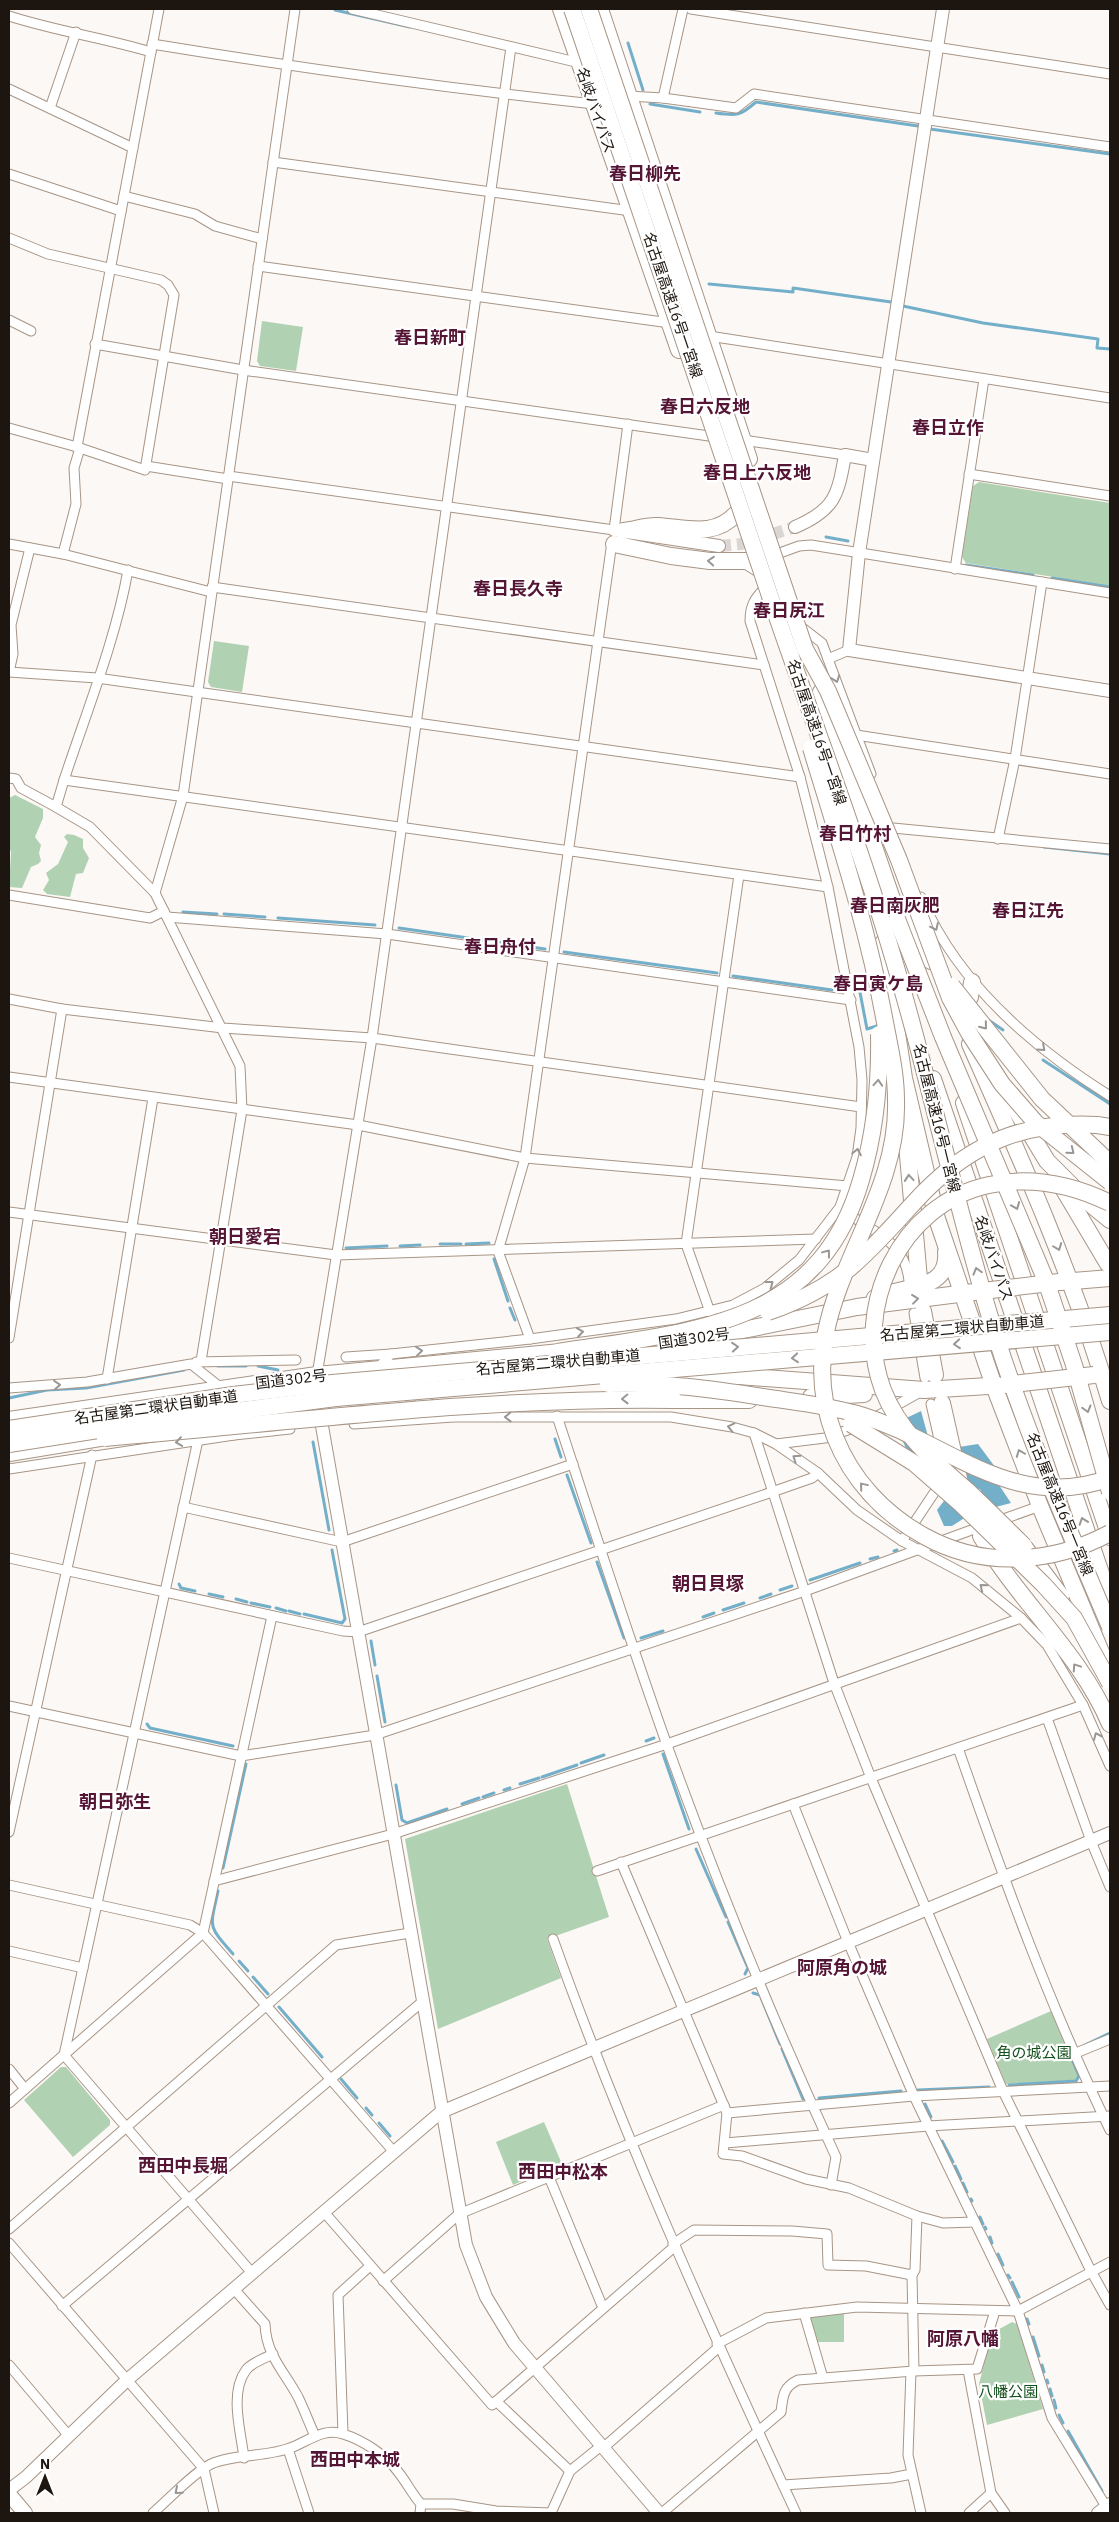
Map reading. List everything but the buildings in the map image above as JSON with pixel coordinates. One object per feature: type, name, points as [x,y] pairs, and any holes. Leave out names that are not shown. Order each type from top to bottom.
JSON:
[{"type":"highway","name":"名岐バイパス","points":[[561,9],[709,436],[765,588],[1110,1600]]},
{"type":"highway","name":"名古屋高速16号一宮線","points":[[572,9],[895,964],[988,1311],[1049,1478],[1110,1627]]},
{"type":"highway","name":"名古屋高速16号一宮線","points":[[589,9],[897,919],[943,1037],[1014,1201],[1046,1281],[1074,1365],[1110,1492]]},
{"type":"highway","name":"名岐バイパス","points":[[600,9],[743,440],[777,554],[844,761],[1011,1240],[1110,1535]]},
{"type":"highway","points":[[613,535],[651,526],[701,531],[721,526],[738,513]]},
{"type":"highway","points":[[613,535],[671,556],[710,561],[747,561],[758,568]]},
{"type":"highway","points":[[788,649],[790,679],[848,870],[867,940],[894,1073],[896,1123],[887,1168],[837,1288],[826,1326],[822,1367],[823,1390],[826,1410],[839,1447],[862,1485],[879,1503],[915,1531],[953,1549],[998,1558],[1024,1559],[1070,1551],[1110,1535]]},
{"type":"highway","points":[[805,649],[828,691],[943,975],[950,998],[969,1033],[1002,1084],[1036,1124],[1110,1182]]},
{"type":"highway","points":[[894,904],[924,946],[968,1038],[1042,1206],[1065,1281],[1102,1374],[1110,1401]]},
{"type":"highway","points":[[858,1307],[890,1292],[931,1283],[938,1279],[945,1268],[947,1259],[944,1240],[925,1174],[904,1078],[881,931]]},
{"type":"highway","points":[[685,1331],[747,1312],[802,1281],[829,1250],[851,1212],[872,1140],[880,1056],[876,1006],[867,940]]},
{"type":"highway","points":[[943,975],[1042,1099],[1110,1163]]},
{"type":"highway","points":[[958,1016],[970,997],[972,982]]},
{"type":"highway","points":[[968,1038],[992,1071],[1047,1161],[1108,1274]]},
{"type":"highway","points":[[904,1078],[914,1280]]},
{"type":"highway","points":[[9,1453],[255,1416],[319,1409],[756,1316],[790,1303],[829,1283],[868,1252],[940,1177],[964,1158],[997,1140],[1019,1132],[1056,1125],[1077,1124],[1110,1127]]},
{"type":"highway","points":[[1047,1161],[1088,1202],[1110,1220]]},
{"type":"highway","points":[[1110,1203],[1067,1186],[1028,1181],[989,1185],[960,1196],[932,1213],[907,1237],[881,1284],[874,1319],[875,1358],[878,1374],[890,1405],[901,1423],[927,1454],[1024,1546],[1049,1578],[1074,1618],[1110,1683]]},
{"type":"highway","points":[[944,1240],[968,1293],[1040,1506],[1110,1676]]},
{"type":"highway","name":"国道302号","points":[[15,1414],[136,1400],[317,1375],[638,1346],[730,1333],[858,1307],[1108,1274]]},
{"type":"highway","points":[[919,1312],[931,1390],[962,1494],[978,1529],[1010,1580],[1047,1623],[1103,1707]]},
{"type":"highway","name":"名古屋第二環状自動車道","points":[[9,1444],[235,1410],[420,1387],[1110,1315]]},
{"type":"highway","name":"名古屋第二環状自動車道","points":[[9,1429],[233,1395],[420,1387],[1110,1332]]},
{"type":"highway","points":[[9,1448],[405,1411],[589,1400],[772,1400],[999,1385],[1102,1374]]},
{"type":"highway","points":[[420,1387],[699,1376],[777,1378],[931,1390]]},
{"type":"highway","points":[[420,1387],[657,1384],[715,1390],[800,1402],[858,1415],[893,1428],[986,1474],[1024,1485],[1041,1488],[1077,1488],[1110,1478]]},
{"type":"highway","points":[[800,1402],[851,1424],[914,1463],[995,1537],[1074,1618]]},
{"type":"highway","points":[[1070,1575],[1103,1707],[1110,1724]]},
{"type":"main road","points":[[9,2492],[25,2513]]},
{"type":"street","points":[[63,554],[76,504],[74,468],[79,448],[95,344],[159,9]]},
{"type":"street","points":[[154,892],[182,796],[295,9]]},
{"type":"street","points":[[352,9],[580,63]]},
{"type":"street","points":[[663,98],[683,9]]},
{"type":"street","points":[[691,9],[1110,74]]},
{"type":"street","points":[[849,650],[859,553],[943,9]]},
{"type":"street","points":[[9,16],[45,28],[76,32],[152,48],[504,95],[594,104]]},
{"type":"street","points":[[50,108],[76,32]]},
{"type":"street","points":[[511,47],[372,1038],[317,1375],[319,1409],[459,2214],[475,2273],[486,2297],[514,2343],[660,2513],[781,2412],[783,2392],[789,2384],[798,2380],[823,2378],[912,2371],[977,2369],[995,2311]]},
{"type":"street","points":[[9,89],[133,148]]},
{"type":"street","points":[[628,96],[663,98],[736,108],[754,94],[1110,147]]},
{"type":"street","points":[[273,162],[631,212]]},
{"type":"street","points":[[9,174],[121,211]]},
{"type":"street","points":[[124,196],[195,214],[215,226],[262,239]]},
{"type":"street","points":[[9,238],[48,254],[160,280],[168,285],[174,295],[145,470],[79,448],[9,428]]},
{"type":"street","points":[[258,266],[670,324]]},
{"type":"street","points":[[9,320],[31,331]]},
{"type":"street","points":[[709,336],[1110,398]]},
{"type":"street","points":[[95,344],[243,370],[709,436]]},
{"type":"street","points":[[955,568],[984,379]]},
{"type":"street","points":[[530,1339],[498,1251],[525,1158],[628,424]]},
{"type":"street","points":[[743,440],[873,460]]},
{"type":"street","points":[[795,527],[815,518],[827,509],[835,498],[845,455]]},
{"type":"street","points":[[146,466],[447,506],[613,535],[719,546]]},
{"type":"street","points":[[970,474],[1110,496]]},
{"type":"street","points":[[9,544],[63,554],[212,590],[431,618],[764,665]]},
{"type":"street","points":[[777,554],[805,545],[1110,594]]},
{"type":"street","points":[[30,548],[11,625],[13,654],[9,672],[97,678],[800,777]]},
{"type":"street","points":[[56,807],[109,646],[124,595],[128,570]]},
{"type":"street","points":[[998,839],[1016,759],[1042,582]]},
{"type":"street","points":[[346,1357],[530,1339],[676,1319],[710,1312],[747,1299],[782,1275],[799,1260],[840,1207],[857,1156],[862,1107],[862,1080],[851,1000],[828,887],[800,777],[750,621],[750,609],[754,599],[765,588]]},
{"type":"street","points":[[800,626],[821,641],[893,828],[938,934],[972,982],[1051,1056],[1110,1096]]},
{"type":"street","points":[[828,659],[849,650],[1110,691]]},
{"type":"street","points":[[856,735],[1110,774]]},
{"type":"street","points":[[9,778],[16,779],[21,788],[90,827],[154,892],[223,1028],[240,1066],[242,1110],[201,1361]]},
{"type":"street","points":[[64,780],[828,887]]},
{"type":"street","points":[[893,828],[1110,849]]},
{"type":"street","points":[[710,1312],[686,1244],[739,875]]},
{"type":"street","points":[[9,895],[150,918],[165,914],[387,934],[851,1000]]},
{"type":"street","points":[[9,999],[62,1009],[223,1028],[372,1038],[862,1107]]},
{"type":"street","points":[[9,1338],[62,1009]]},
{"type":"street","points":[[9,1077],[358,1125],[525,1158],[848,1186]]},
{"type":"street","points":[[107,1379],[153,1098]]},
{"type":"street","points":[[840,1207],[895,1246],[904,1259],[914,1280]]},
{"type":"street","points":[[9,1212],[336,1256],[816,1239]]},
{"type":"street","points":[[730,1333],[747,1299]]},
{"type":"street","points":[[377,1369],[391,1354]]},
{"type":"street","points":[[9,1388],[107,1379],[201,1361],[296,1360]]},
{"type":"street","points":[[191,1364],[220,1388]]},
{"type":"street","points":[[420,1387],[454,1418]]},
{"type":"street","points":[[776,1444],[825,1438],[845,1432],[931,1390],[942,1447],[943,1478],[902,1541]]},
{"type":"street","points":[[234,1435],[255,1416]]},
{"type":"street","points":[[557,1416],[666,1744],[759,1980],[836,2157],[831,2185]]},
{"type":"street","points":[[354,1424],[454,1418],[557,1416],[671,1417],[694,1419],[754,1433],[776,1444],[818,1473],[857,1510],[902,1541],[972,1578],[1021,1618],[1047,1645],[1083,1705],[1110,1766]]},
{"type":"street","points":[[9,1469],[92,1455],[290,1429]]},
{"type":"street","points":[[754,1433],[834,1683],[870,1778],[1003,2091],[1091,2271],[1110,2305]]},
{"type":"street","points":[[64,2055],[198,1440]]},
{"type":"street","points":[[9,1832],[92,1455]]},
{"type":"street","points":[[183,1507],[342,1542],[573,1464]]},
{"type":"street","points":[[9,1558],[344,1632],[358,1632],[772,1492],[812,1478],[818,1473]]},
{"type":"street","points":[[9,1706],[241,1756],[375,1735],[805,1590],[1040,1506]]},
{"type":"street","points":[[9,2103],[203,1933],[272,1616]]},
{"type":"street","points":[[214,1881],[393,1834],[666,1744],[1021,1618]]},
{"type":"street","points":[[597,1871],[1083,1705]]},
{"type":"street","points":[[1047,1718],[1091,1841],[1110,1887]]},
{"type":"street","points":[[958,1748],[1003,1877],[1090,2087],[1107,2116],[1110,2130]]},
{"type":"street","points":[[793,1804],[848,1942],[914,2096],[1018,2311],[1052,2418],[1106,2509]]},
{"type":"street","points":[[9,2492],[127,2380],[441,2112],[1110,1833]]},
{"type":"street","points":[[621,1862],[725,2109],[725,2143],[723,2154],[742,2156],[806,2179],[849,2188],[917,2216],[943,2223],[975,2222]]},
{"type":"street","points":[[9,1885],[190,1925],[203,1933],[268,2005],[394,2152]]},
{"type":"street","points":[[9,2228],[336,1946],[410,1933]]},
{"type":"street","points":[[553,1939],[593,2050],[674,2245],[796,2513]]},
{"type":"street","points":[[9,1951],[83,1968]]},
{"type":"street","points":[[62,2306],[422,2002]]},
{"type":"street","points":[[1076,2053],[1110,2039]]},
{"type":"street","points":[[64,2055],[252,2273]]},
{"type":"street","points":[[9,2069],[25,2089]]},
{"type":"street","points":[[383,2281],[459,2214],[632,2143],[725,2109],[814,2106],[914,2096],[1110,2086]]},
{"type":"street","points":[[725,2143],[928,2126],[1107,2116]]},
{"type":"street","points":[[549,2177],[603,2308]]},
{"type":"street","points":[[324,2212],[492,2405],[674,2245],[694,2230],[792,2230],[828,2234],[828,2265],[866,2266],[912,2275]]},
{"type":"street","points":[[917,2216],[915,2270],[912,2275],[912,2371],[908,2455],[921,2513]]},
{"type":"street","points":[[9,2243],[204,2469],[214,2513]]},
{"type":"street","points":[[152,2513],[212,2464],[288,2449],[315,2436],[330,2432],[343,2433],[369,2446],[386,2459],[399,2472],[420,2509],[453,2504],[496,2511],[551,2513],[570,2471],[602,2447],[718,2345],[766,2318],[857,2307],[1018,2311],[1110,2262]]},
{"type":"street","points":[[343,2433],[338,2295],[370,2266]]},
{"type":"street","points":[[234,2289],[265,2324],[266,2339],[282,2375],[297,2396],[315,2436]]},
{"type":"street","points":[[804,2313],[823,2378]]},
{"type":"street","points":[[244,2458],[238,2410],[238,2389],[246,2369],[273,2354]]},
{"type":"street","points":[[9,2365],[69,2436]]},
{"type":"street","points":[[968,2370],[991,2494],[1005,2513]]},
{"type":"street","points":[[496,2401],[570,2471]]},
{"type":"street","points":[[288,2449],[309,2513]]},
{"type":"street","points":[[783,2485],[891,2478],[912,2474]]},
{"type":"street","points":[[969,2513],[991,2494]]},
{"type":"green space","points":[[262,321],[303,327],[296,371],[260,366],[257,361]]},
{"type":"green space","points":[[979,482],[1110,503],[1110,586],[966,563],[962,557],[973,486]]},
{"type":"green space","points":[[214,641],[249,646],[242,692],[211,687],[208,682]]},
{"type":"green space","points":[[15,795],[43,809],[43,818],[35,837],[41,845],[39,853],[41,861],[31,867],[22,888],[9,887],[11,852],[9,847],[9,798]]},
{"type":"green space","points":[[67,834],[83,839],[83,848],[89,858],[83,873],[76,874],[70,897],[47,894],[43,890],[49,880],[46,873],[58,864],[68,842],[64,837]]},
{"type":"green space","points":[[567,1784],[609,1917],[547,1939],[561,1978],[438,2029],[405,1839]]},
{"type":"green space","name":"角の城公園","points":[[1051,2011],[1078,2076],[1075,2080],[1006,2084],[987,2039]]},
{"type":"green space","points":[[61,2067],[66,2067],[110,2120],[110,2125],[73,2157],[24,2100]]},
{"type":"green space","points":[[544,2122],[562,2164],[513,2185],[496,2142]]},
{"type":"green space","points":[[844,2311],[844,2342],[814,2342],[807,2315]]},
{"type":"green space","name":"八幡公園","points":[[1012,2322],[1017,2324],[1043,2409],[987,2425],[979,2384],[992,2333]]},
{"type":"water","points":[[921,1411],[929,1440],[916,1468],[894,1424]]},
{"type":"water","points":[[978,1444],[998,1471],[989,1470],[1011,1503],[988,1509],[980,1489],[968,1492],[959,1447]]},
{"type":"water","points":[[950,1493],[966,1517],[952,1526],[944,1526],[937,1510]]},
{"type":"waterway","points":[[335,10],[410,27]]},
{"type":"waterway","points":[[628,43],[643,90]]},
{"type":"waterway","points":[[716,113],[738,114],[756,102],[918,126]]},
{"type":"waterway","points":[[650,104],[700,112]]},
{"type":"waterway","points":[[930,129],[1110,154]]},
{"type":"waterway","points":[[709,284],[793,292],[793,288],[891,302]]},
{"type":"waterway","points":[[903,306],[983,323],[1098,339],[1097,348],[1110,349]]},
{"type":"waterway","points":[[826,537],[848,541]]},
{"type":"waterway","points":[[966,565],[1033,575]]},
{"type":"waterway","points":[[1052,578],[1110,587]]},
{"type":"waterway","points":[[1044,847],[1110,854]]},
{"type":"waterway","points":[[183,912],[217,914]]},
{"type":"waterway","points":[[224,914],[265,917]]},
{"type":"waterway","points":[[278,918],[375,925]]},
{"type":"waterway","points":[[399,928],[545,949]]},
{"type":"waterway","points":[[564,952],[717,973]]},
{"type":"waterway","points":[[733,976],[832,990]]},
{"type":"waterway","points":[[857,987],[859,987],[867,1029],[880,1025]]},
{"type":"waterway","points":[[987,1019],[1003,1030]]},
{"type":"waterway","points":[[1043,1060],[1110,1104]]},
{"type":"waterway","points":[[466,1244],[489,1243]]},
{"type":"waterway","points":[[440,1244],[461,1244]]},
{"type":"waterway","points":[[400,1246],[420,1245]]},
{"type":"waterway","points":[[346,1248],[387,1246]]},
{"type":"waterway","points":[[494,1259],[508,1301]]},
{"type":"waterway","points":[[510,1308],[515,1320]]},
{"type":"waterway","points":[[218,1366],[246,1366]]},
{"type":"waterway","points":[[258,1366],[278,1370]]},
{"type":"waterway","points":[[9,1398],[47,1390],[86,1388],[184,1370]]},
{"type":"waterway","points":[[555,1439],[561,1457]]},
{"type":"waterway","points":[[313,1442],[329,1530]]},
{"type":"waterway","points":[[567,1475],[591,1543]]},
{"type":"waterway","points":[[304,1614],[342,1623],[345,1619],[332,1550]]},
{"type":"waterway","points":[[870,1559],[878,1557]]},
{"type":"waterway","points":[[597,1562],[624,1638]]},
{"type":"waterway","points":[[810,1580],[860,1563]]},
{"type":"waterway","points":[[179,1584],[181,1588],[195,1591]]},
{"type":"waterway","points":[[780,1590],[792,1586]]},
{"type":"waterway","points":[[209,1594],[223,1597]]},
{"type":"waterway","points":[[760,1598],[771,1594]]},
{"type":"waterway","points":[[236,1599],[247,1602]]},
{"type":"waterway","points":[[251,1603],[270,1607]]},
{"type":"waterway","points":[[723,1610],[744,1603]]},
{"type":"waterway","points":[[276,1608],[286,1611]]},
{"type":"waterway","points":[[289,1611],[300,1614]]},
{"type":"waterway","points":[[703,1617],[714,1613]]},
{"type":"waterway","points":[[641,1638],[663,1631]]},
{"type":"waterway","points":[[371,1641],[375,1665]]},
{"type":"waterway","points":[[377,1676],[385,1722]]},
{"type":"waterway","points":[[147,1724],[150,1728],[233,1746]]},
{"type":"waterway","points":[[646,1741],[654,1738]]},
{"type":"waterway","points":[[663,1754],[689,1829]]},
{"type":"waterway","points":[[581,1763],[604,1755]]},
{"type":"waterway","points":[[223,1868],[246,1764]]},
{"type":"waterway","points":[[542,1777],[577,1765]]},
{"type":"waterway","points":[[520,1784],[539,1778]]},
{"type":"waterway","points":[[396,1785],[402,1820],[407,1823],[447,1809]]},
{"type":"waterway","points":[[504,1790],[510,1788]]},
{"type":"waterway","points":[[483,1797],[494,1793]]},
{"type":"waterway","points":[[462,1804],[479,1798]]},
{"type":"waterway","points":[[696,1849],[726,1917]]},
{"type":"waterway","points":[[218,1891],[213,1913],[213,1926],[219,1937],[233,1954]]},
{"type":"waterway","points":[[728,1922],[748,1968],[745,1974]]},
{"type":"waterway","points":[[239,1961],[248,1971]]},
{"type":"waterway","points":[[253,1977],[268,1994]]},
{"type":"waterway","points":[[753,1993],[760,1995],[780,2044]]},
{"type":"waterway","points":[[279,2007],[322,2057]]},
{"type":"waterway","points":[[1085,2045],[1110,2033]]},
{"type":"waterway","points":[[782,2049],[803,2099]]},
{"type":"waterway","points":[[1009,2085],[1076,2081],[1079,2076],[1069,2052]]},
{"type":"waterway","points":[[341,2079],[357,2098]]},
{"type":"waterway","points":[[918,2090],[989,2087]]},
{"type":"waterway","points":[[819,2098],[901,2091]]},
{"type":"waterway","points":[[925,2104],[931,2117]]},
{"type":"waterway","points":[[366,2108],[372,2115]]},
{"type":"waterway","points":[[379,2123],[390,2136]]},
{"type":"waterway","points":[[942,2141],[953,2162]]},
{"type":"waterway","points":[[955,2166],[961,2179]]},
{"type":"waterway","points":[[963,2183],[967,2192]]},
{"type":"waterway","points":[[980,2217],[983,2224]]},
{"type":"waterway","points":[[990,2237],[992,2243]]},
{"type":"waterway","points":[[998,2254],[1003,2265]]},
{"type":"waterway","points":[[1012,2282],[1019,2297]]},
{"type":"waterway","points":[[1027,2319],[1029,2324]]},
{"type":"waterway","points":[[1033,2337],[1039,2356]]},
{"type":"waterway","points":[[1042,2365],[1044,2372]]},
{"type":"waterway","points":[[1050,2389],[1052,2396]]},
{"type":"waterway","points":[[1054,2400],[1056,2408]]},
{"type":"waterway","points":[[1059,2415],[1063,2423]]},
{"type":"waterway","points":[[1068,2431],[1102,2491]]},
{"type":"tunnel","points":[[719,546],[741,544],[795,527]]},
{"type":"district","name":"春日柳先","points":[[645,173]]},
{"type":"district","name":"春日新町","points":[[430,337]]},
{"type":"district","name":"春日六反地","points":[[705,406]]},
{"type":"district","name":"春日立作","points":[[948,427]]},
{"type":"district","name":"春日上六反地","points":[[757,472]]},
{"type":"district","name":"春日長久寺","points":[[518,588]]},
{"type":"district","name":"春日尻江","points":[[789,610]]},
{"type":"district","name":"春日竹村","points":[[855,833]]},
{"type":"district","name":"春日南灰肥","points":[[895,905]]},
{"type":"district","name":"春日江先","points":[[1028,910]]},
{"type":"district","name":"春日舟付","points":[[500,946]]},
{"type":"district","name":"春日寅ケ島","points":[[878,983]]},
{"type":"district","name":"朝日愛宕","points":[[245,1236]]},
{"type":"district","name":"朝日貝塚","points":[[708,1583]]},
{"type":"district","name":"朝日弥生","points":[[115,1801]]},
{"type":"district","name":"阿原角の城","points":[[842,1967]]},
{"type":"district","name":"西田中長堀","points":[[183,2165]]},
{"type":"district","name":"西田中松本","points":[[563,2171]]},
{"type":"district","name":"阿原八幡","points":[[963,2338]]},
{"type":"district","name":"西田中本城","points":[[355,2459]]}]
